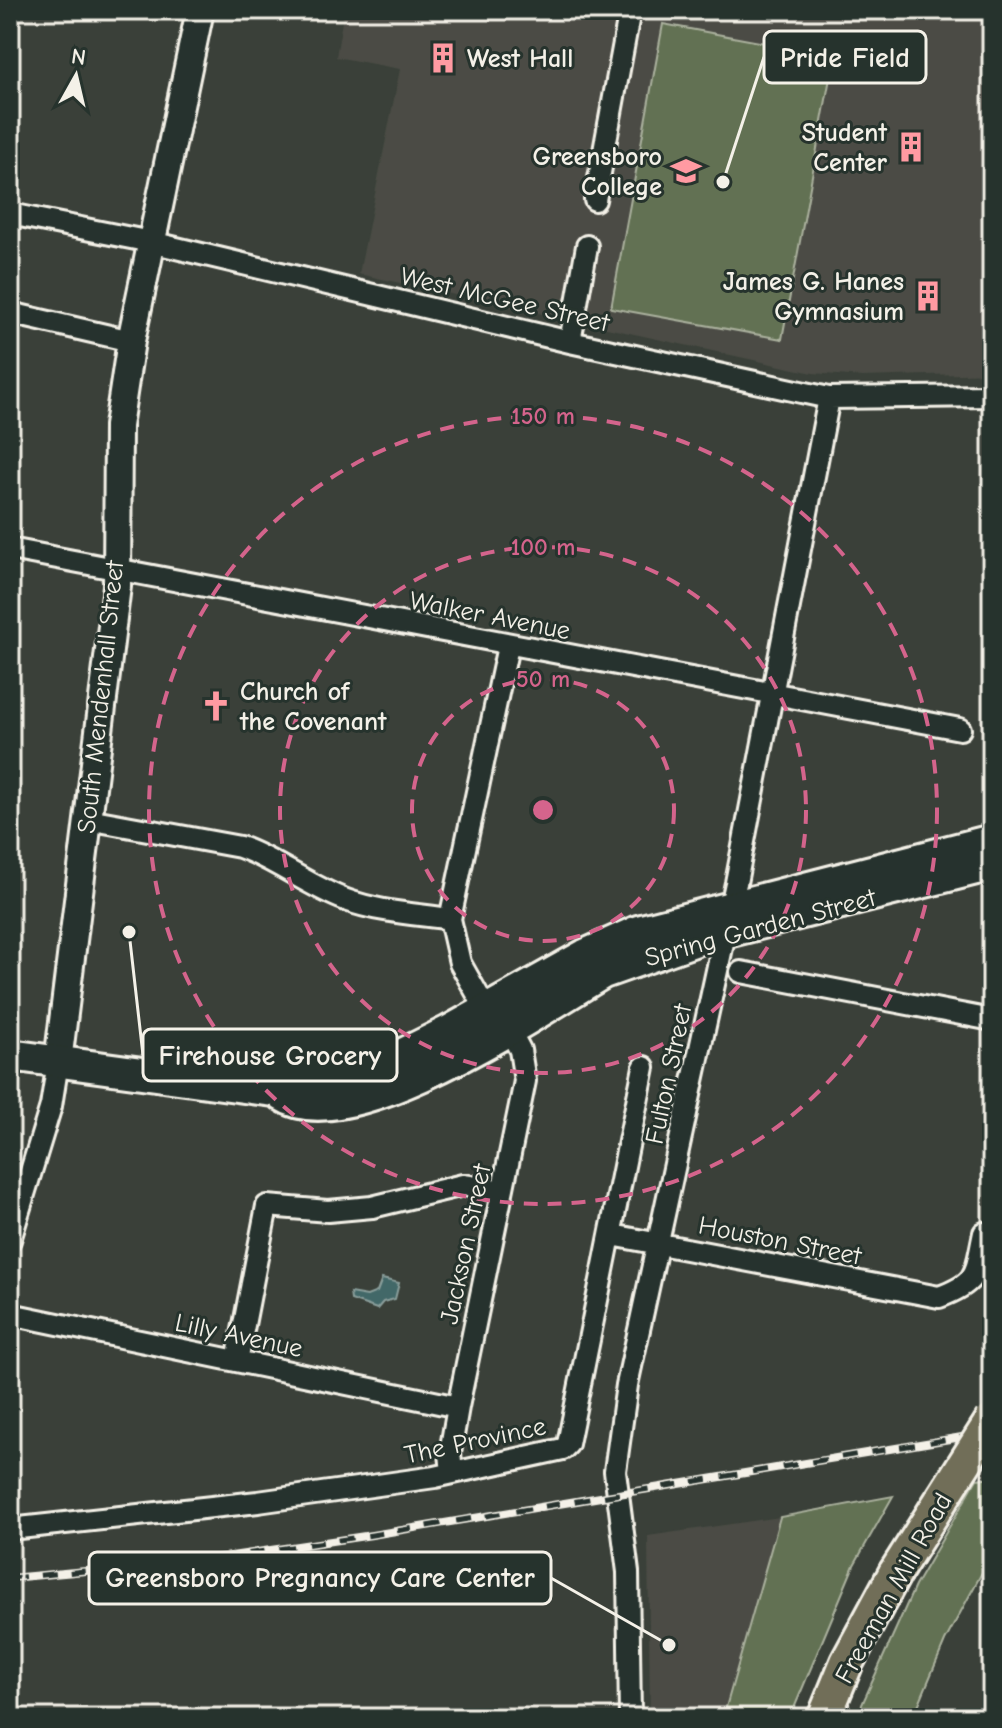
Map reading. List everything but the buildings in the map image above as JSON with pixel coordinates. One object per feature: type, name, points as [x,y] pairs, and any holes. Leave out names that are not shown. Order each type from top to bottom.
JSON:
[{"type":"main road","name":"Spring Garden Street","points":[[10,1055],[274,1091],[291,1101],[312,1103],[387,1091],[424,1077],[498,1020],[728,919],[992,840]]},
{"type":"main road","name":"Spring Garden Street","points":[[728,919],[992,865]]},
{"type":"main road","name":"Freeman Mill Road","points":[[824,1718],[847,1662],[895,1573],[992,1420]]},
{"type":"street","name":"South Mendenhall Street","points":[[10,1240],[51,1106],[58,1062],[104,703],[116,569],[118,426],[131,341],[200,10]]},
{"type":"street","points":[[595,200],[630,10]]},
{"type":"street","name":"West McGee Street","points":[[10,214],[151,242],[570,342],[829,398],[992,396]]},
{"type":"street","points":[[570,342],[587,246]]},
{"type":"street","points":[[10,313],[131,341]]},
{"type":"street","name":"Fulton Street","points":[[630,1718],[628,1572],[615,1471],[627,1385],[728,919],[829,398]]},
{"type":"street","name":"Walker Avenue","points":[[10,549],[508,646],[960,729]]},
{"type":"street","points":[[88,819],[240,847],[262,855],[305,882],[347,901],[450,919],[508,646]]},
{"type":"street","name":"Jackson Street","points":[[450,919],[460,963],[520,1050],[525,1081],[458,1407],[450,1453],[452,1473]]},
{"type":"street","points":[[741,972],[992,1020]]},
{"type":"street","name":"The Province","points":[[10,1529],[258,1502],[452,1473],[556,1452],[568,1444],[644,1067]]},
{"type":"street","points":[[237,1361],[267,1206],[328,1211],[372,1207],[463,1185],[502,1191]]},
{"type":"street","name":"Houston Street","points":[[612,1235],[939,1297],[966,1287],[975,1273],[984,1233]]},
{"type":"street","name":"Lilly Avenue","points":[[10,1314],[458,1407]]},
{"type":"shaded area","name":"Greensboro College","points":[[344,10],[992,10],[992,373],[862,377],[813,373],[359,274],[400,69],[336,57]]},
{"type":"shaded area","points":[[780,1517],[723,1718],[650,1718],[648,1536]]},
{"type":"green space","points":[[663,24],[834,56],[782,339],[611,308]]},
{"type":"green space","points":[[992,1477],[992,1554],[945,1641],[913,1718],[856,1718],[915,1586],[977,1479]]},
{"type":"green space","points":[[893,1496],[854,1565],[790,1718],[723,1718],[780,1517]]},
{"type":"water","points":[[382,1279],[399,1283],[395,1299],[383,1302],[377,1309],[351,1300],[350,1293],[367,1296],[377,1292]]},
{"type":"railway","points":[[10,1578],[204,1560],[992,1432]]},
{"type":"place","name":"West Hall","points":[[443,58]]},
{"type":"place","name":"Student Center","points":[[911,147]]},
{"type":"place","name":"Greensboro College","points":[[686,171]]},
{"type":"place","name":"Pride Field","points":[[723,182]]},
{"type":"place","name":"James G. Hanes Gymnasium","points":[[928,296]]},
{"type":"place","name":"Church of the Covenant","points":[[216,706]]},
{"type":"place","name":"Firehouse Grocery","points":[[129,932]]},
{"type":"place","name":"Greensboro Pregnancy Care Center","points":[[669,1645]]}]
